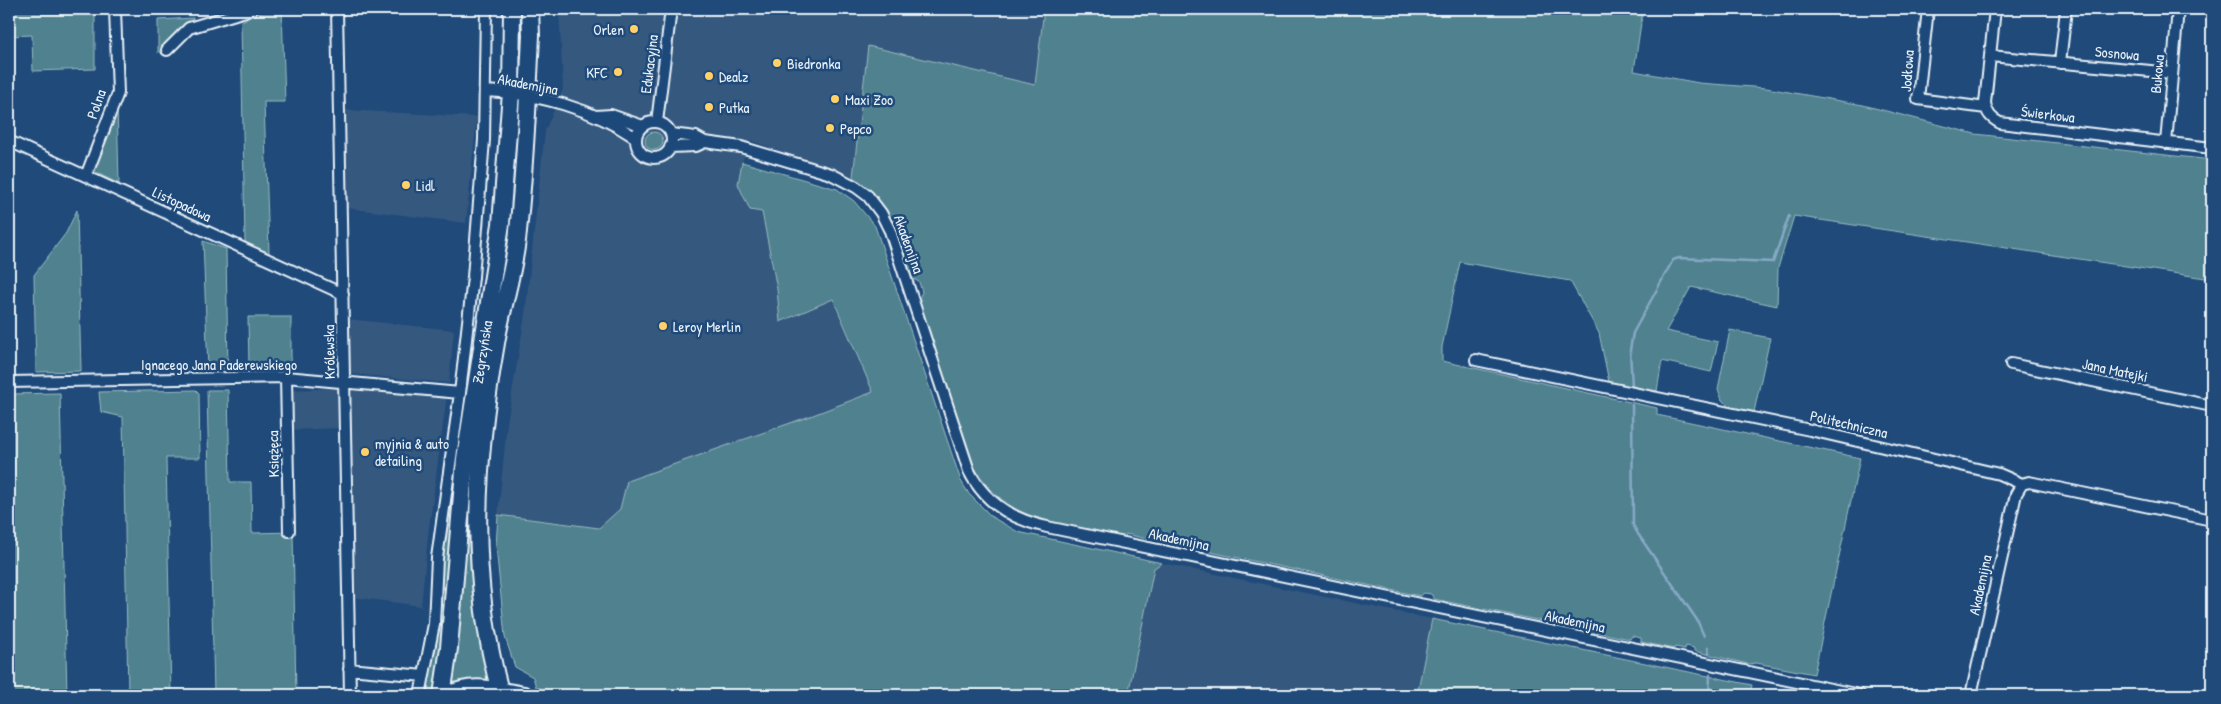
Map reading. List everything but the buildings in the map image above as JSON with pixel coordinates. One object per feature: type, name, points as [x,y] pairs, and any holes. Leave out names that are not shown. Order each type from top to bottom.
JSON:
[{"type":"main road","name":"Zegrzyńska","points":[[442,695],[449,648],[465,459],[502,224],[511,92],[512,9]]},
{"type":"main road","name":"Zegrzyńska","points":[[500,693],[486,633],[479,579],[477,507],[483,426],[518,233],[528,96],[531,35],[530,9]]},
{"type":"main road","points":[[449,695],[461,689],[471,687],[500,693],[524,695]]},
{"type":"street","name":"Polna","points":[[86,176],[118,93],[116,9]]},
{"type":"street","points":[[167,50],[189,28],[252,9]]},
{"type":"street","name":"Królewska","points":[[337,9],[350,695]]},
{"type":"street","points":[[420,695],[434,624],[437,558],[460,393],[482,175],[486,9]]},
{"type":"street","name":"Edukacyjna","points":[[657,122],[670,9]]},
{"type":"street","name":"Jodłowa","points":[[1928,9],[1918,99],[1986,108]]},
{"type":"street","points":[[1986,108],[1995,9]]},
{"type":"street","points":[[2060,63],[2066,9]]},
{"type":"street","name":"Bukowa","points":[[2166,143],[2178,9]]},
{"type":"street","name":"Sosnowa","points":[[1990,56],[2172,73]]},
{"type":"street","name":"Akademijna","points":[[485,91],[511,92],[595,116],[636,138]]},
{"type":"street","name":"Świerkowa","points":[[1986,108],[1992,118],[2000,124],[2212,148]]},
{"type":"street","name":"Akademijna","points":[[595,116],[611,115],[643,126]]},
{"type":"street","points":[[650,122],[657,122],[667,127],[671,134],[670,147],[661,156],[648,156],[638,148],[636,138],[643,126],[650,122]]},
{"type":"street","name":"Akademijna","points":[[671,134],[696,138],[705,142],[742,147],[815,168],[856,187],[876,205],[890,231],[969,471],[987,497],[1017,518],[1047,527],[1860,695]]},
{"type":"street","name":"Listopadowa","points":[[9,141],[343,294]]},
{"type":"street","name":"Akademijna","points":[[670,147],[696,146],[705,142]]},
{"type":"street","name":"Politechniczna","points":[[1476,360],[1810,430],[1999,474],[2022,484],[2029,482],[2038,483],[2212,520]]},
{"type":"street","name":"Jana Matejki","points":[[2011,364],[2212,406]]},
{"type":"street","name":"Ignacego Jana Paderewskiego","points":[[9,382],[286,377],[460,393]]},
{"type":"street","name":"Książęca","points":[[286,377],[289,531]]},
{"type":"street","name":"Akademijna","points":[[1971,695],[2016,494],[2022,484]]},
{"type":"street","points":[[349,669],[424,676]]},
{"type":"shaded area","points":[[559,9],[1044,9],[1036,85],[868,47],[853,177],[749,140],[742,162],[739,184],[762,212],[777,289],[780,321],[832,299],[873,392],[813,415],[620,509],[599,528],[498,515],[507,423],[525,315],[545,131],[563,89]]},
{"type":"shaded area","points":[[345,110],[477,117],[466,223],[347,208]]},
{"type":"shaded area","points":[[348,319],[454,330],[449,383],[352,374],[349,371]]},
{"type":"shaded area","points":[[354,387],[445,395],[446,402],[428,536],[421,606],[353,597],[349,389]]},
{"type":"shaded area","points":[[338,388],[339,428],[292,430],[292,390]]},
{"type":"shaded area","points":[[1162,563],[1432,619],[1417,695],[1128,695],[1154,568]]},
{"type":"green space","points":[[9,9],[95,9],[95,69],[33,71],[32,35],[9,36]]},
{"type":"green space","points":[[270,9],[282,9],[285,102],[264,102],[269,253],[245,243],[241,21]]},
{"type":"green space","points":[[1044,9],[1643,9],[1634,71],[1699,83],[1766,88],[1863,105],[1975,134],[2212,160],[2212,279],[1794,216],[1778,268],[1777,306],[1691,287],[1666,331],[1718,342],[1711,372],[1662,361],[1657,391],[1609,382],[1599,333],[1570,281],[1460,262],[1442,347],[1442,361],[1657,408],[1657,415],[1860,458],[1814,674],[1756,663],[1748,664],[1694,651],[1694,648],[1686,646],[1685,649],[1675,647],[1674,649],[1641,642],[1641,638],[1632,636],[1630,639],[1434,599],[1431,594],[1424,593],[1420,596],[1158,541],[1156,537],[1149,536],[1147,539],[1126,534],[1124,538],[1059,525],[1020,511],[1003,500],[987,486],[974,466],[918,300],[922,292],[919,282],[911,278],[885,210],[866,188],[853,177],[868,46],[1035,85]]},
{"type":"green space","points":[[193,18],[193,23],[179,31],[158,53],[158,20]]},
{"type":"green space","points":[[117,101],[119,184],[93,171]]},
{"type":"green space","points":[[515,129],[509,243],[482,390],[491,685],[451,687],[458,636],[472,452]]},
{"type":"green space","points":[[654,132],[660,135],[663,141],[660,147],[654,150],[648,147],[645,141],[648,135]]},
{"type":"green space","points":[[742,162],[837,189],[854,201],[875,226],[961,481],[969,494],[992,517],[1018,532],[1162,563],[1154,568],[1128,695],[568,695],[536,687],[533,677],[515,667],[505,637],[496,546],[498,515],[599,528],[620,509],[627,481],[873,392],[833,299],[780,322],[777,289],[762,212],[750,210],[738,184]]},
{"type":"green space","points":[[77,210],[81,371],[36,372],[34,275],[66,233]]},
{"type":"green space","points":[[203,241],[226,249],[228,368],[208,370]]},
{"type":"green space","points":[[248,317],[291,317],[291,369],[249,369]]},
{"type":"green space","points":[[1730,330],[1770,338],[1754,412],[1728,406],[1722,400],[1718,389]]},
{"type":"green space","points":[[196,390],[199,393],[200,458],[166,458],[171,695],[128,695],[123,417],[101,412],[99,392]]},
{"type":"green space","points":[[207,390],[228,390],[230,482],[251,482],[252,533],[293,532],[296,695],[214,695]]},
{"type":"green space","points":[[60,393],[67,695],[9,695],[9,394]]},
{"type":"green space","points":[[460,400],[467,401],[449,546],[442,640],[433,695],[425,695],[432,644],[441,536]]},
{"type":"green space","points":[[1432,619],[1752,685],[1750,695],[1417,695]]},
{"type":"waterway","points":[[1632,386],[1630,350],[1633,333],[1673,260],[1679,258],[1773,262],[1789,216]]},
{"type":"waterway","points":[[1632,405],[1633,525],[1697,620],[1704,636]]},
{"type":"waterway","points":[[1708,648],[1709,654]]},
{"type":"waterway","points":[[1709,695],[1710,675]]},
{"type":"place","name":"Orlen","points":[[634,29]]},
{"type":"place","name":"Biedronka","points":[[777,63]]},
{"type":"place","name":"KFC","points":[[618,72]]},
{"type":"place","name":"Dealz","points":[[709,76]]},
{"type":"place","name":"Maxi Zoo","points":[[835,99]]},
{"type":"place","name":"Putka","points":[[709,107]]},
{"type":"place","name":"Pepco","points":[[830,128]]},
{"type":"place","name":"Lidl","points":[[406,185]]},
{"type":"place","name":"Leroy Merlin","points":[[663,326]]},
{"type":"place","name":"myjnia & auto detailing","points":[[365,452]]}]
